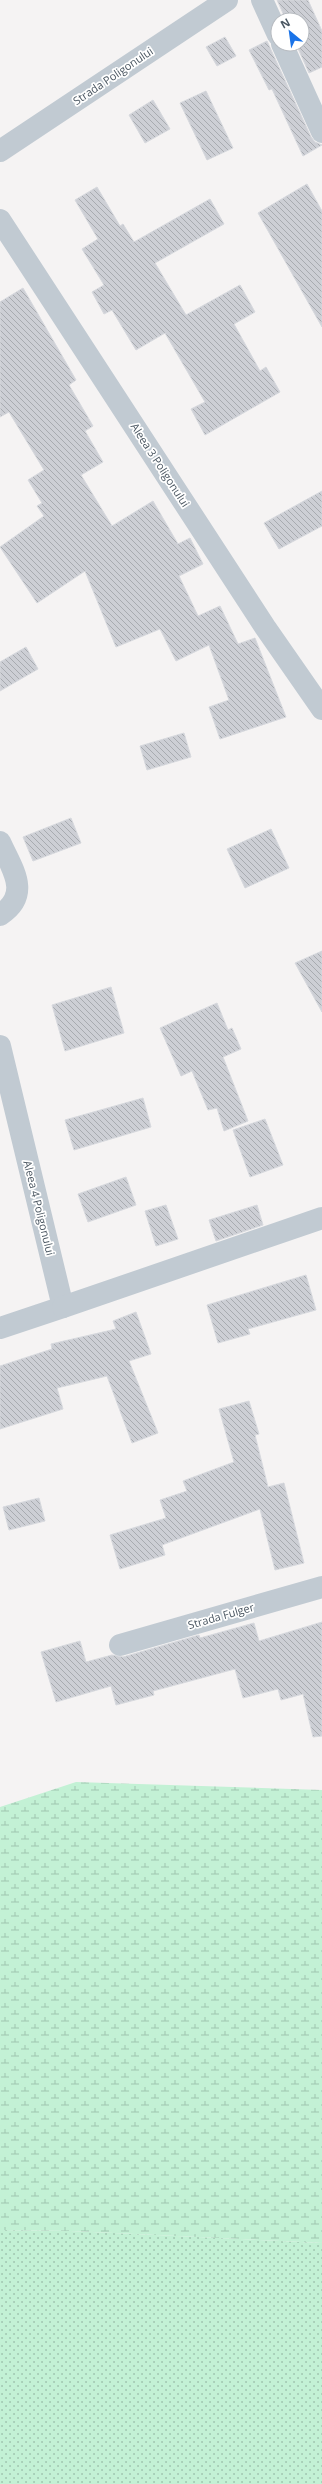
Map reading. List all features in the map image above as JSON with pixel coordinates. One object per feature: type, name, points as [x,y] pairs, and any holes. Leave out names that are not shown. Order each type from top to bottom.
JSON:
[{"type":"street","name":"Strada Poligonului","points":[[0,151],[227,0]]},
{"type":"street","points":[[262,0],[270,18]]},
{"type":"street","points":[[286,52],[322,132]]},
{"type":"street","name":"Aleea 3 Poligonului","points":[[0,220],[261,621],[322,709]]},
{"type":"street","points":[[0,842],[17,878],[17,897],[11,907],[0,915]]},
{"type":"street","name":"Aleea 4 Poligonului","points":[[0,1046],[63,1307]]},
{"type":"street","points":[[0,1328],[322,1218]]},
{"type":"street","name":"Strada Fulger","points":[[120,1645],[322,1588]]},
{"type":"green space","points":[[76,1782],[322,1790],[322,2243],[71,2231],[0,2230],[0,1807]]},
{"type":"green space","points":[[0,2230],[71,2231],[322,2243],[322,2484],[0,2484]]},
{"type":"building","points":[[277,0],[308,0],[322,31],[322,67],[309,73],[300,52],[310,52],[310,12],[282,12]]},
{"type":"building","points":[[225,37],[236,56],[217,66],[206,47]]},
{"type":"building","points":[[267,41],[270,52],[272,52],[311,137],[315,142],[322,145],[303,156],[272,89],[269,90],[249,50]]},
{"type":"building","points":[[206,91],[233,148],[207,160],[180,103]]},
{"type":"building","points":[[153,100],[170,129],[145,143],[129,115]]},
{"type":"building","points":[[307,184],[322,211],[322,327],[258,213]]},
{"type":"building","points":[[97,187],[120,226],[123,224],[134,242],[210,199],[224,224],[155,263],[186,315],[240,285],[255,312],[234,324],[260,371],[266,367],[280,392],[205,435],[191,409],[205,402],[165,333],[136,350],[112,310],[104,314],[92,292],[104,285],[82,249],[98,239],[75,200]]},
{"type":"building","points":[[23,288],[76,380],[69,385],[93,426],[85,431],[103,462],[81,475],[112,526],[153,501],[178,544],[190,538],[203,564],[179,576],[198,616],[220,606],[238,644],[255,638],[286,717],[220,739],[209,707],[229,700],[209,645],[176,661],[160,629],[116,647],[85,571],[37,603],[0,547],[44,516],[37,506],[42,503],[28,480],[44,470],[9,412],[0,417],[0,302]]},
{"type":"building","points":[[322,491],[322,526],[279,549],[264,523]]},
{"type":"building","points":[[26,647],[38,669],[0,691],[0,662]]},
{"type":"building","points":[[184,733],[191,757],[147,770],[140,746]]},
{"type":"building","points":[[71,818],[81,843],[33,861],[23,837]]},
{"type":"building","points":[[271,829],[289,868],[245,888],[227,849]]},
{"type":"building","points":[[322,951],[322,1012],[295,963]]},
{"type":"building","points":[[111,987],[124,1033],[65,1051],[52,1005]]},
{"type":"building","points":[[217,1003],[228,1030],[232,1028],[241,1049],[223,1057],[248,1121],[224,1131],[217,1108],[208,1110],[192,1071],[181,1076],[160,1028]]},
{"type":"building","points":[[143,1098],[151,1127],[74,1150],[65,1120]]},
{"type":"building","points":[[265,1119],[283,1165],[250,1177],[233,1130]]},
{"type":"building","points":[[126,1177],[136,1205],[88,1222],[78,1194]]},
{"type":"building","points":[[166,1205],[178,1239],[156,1246],[145,1211]]},
{"type":"building","points":[[257,1205],[263,1225],[216,1241],[209,1220]]},
{"type":"building","points":[[306,1275],[316,1310],[248,1329],[250,1334],[218,1343],[207,1305]]},
{"type":"building","points":[[136,1312],[151,1354],[129,1361],[158,1433],[132,1443],[107,1376],[57,1388],[63,1409],[0,1429],[0,1366],[52,1349],[51,1344],[116,1329],[113,1321]]},
{"type":"building","points":[[249,1401],[259,1434],[255,1435],[268,1487],[284,1483],[304,1563],[275,1570],[260,1509],[162,1545],[165,1555],[120,1569],[110,1535],[166,1518],[160,1500],[187,1491],[183,1481],[234,1462],[219,1409]]},
{"type":"building","points":[[39,1498],[45,1521],[9,1530],[3,1507]]},
{"type":"building","points":[[322,1622],[322,1736],[313,1737],[303,1694],[281,1700],[278,1689],[243,1698],[235,1669],[153,1691],[154,1695],[116,1705],[111,1686],[56,1702],[41,1652],[80,1641],[86,1662],[112,1655],[123,1657],[199,1635],[200,1638],[254,1623],[259,1641]]}]
